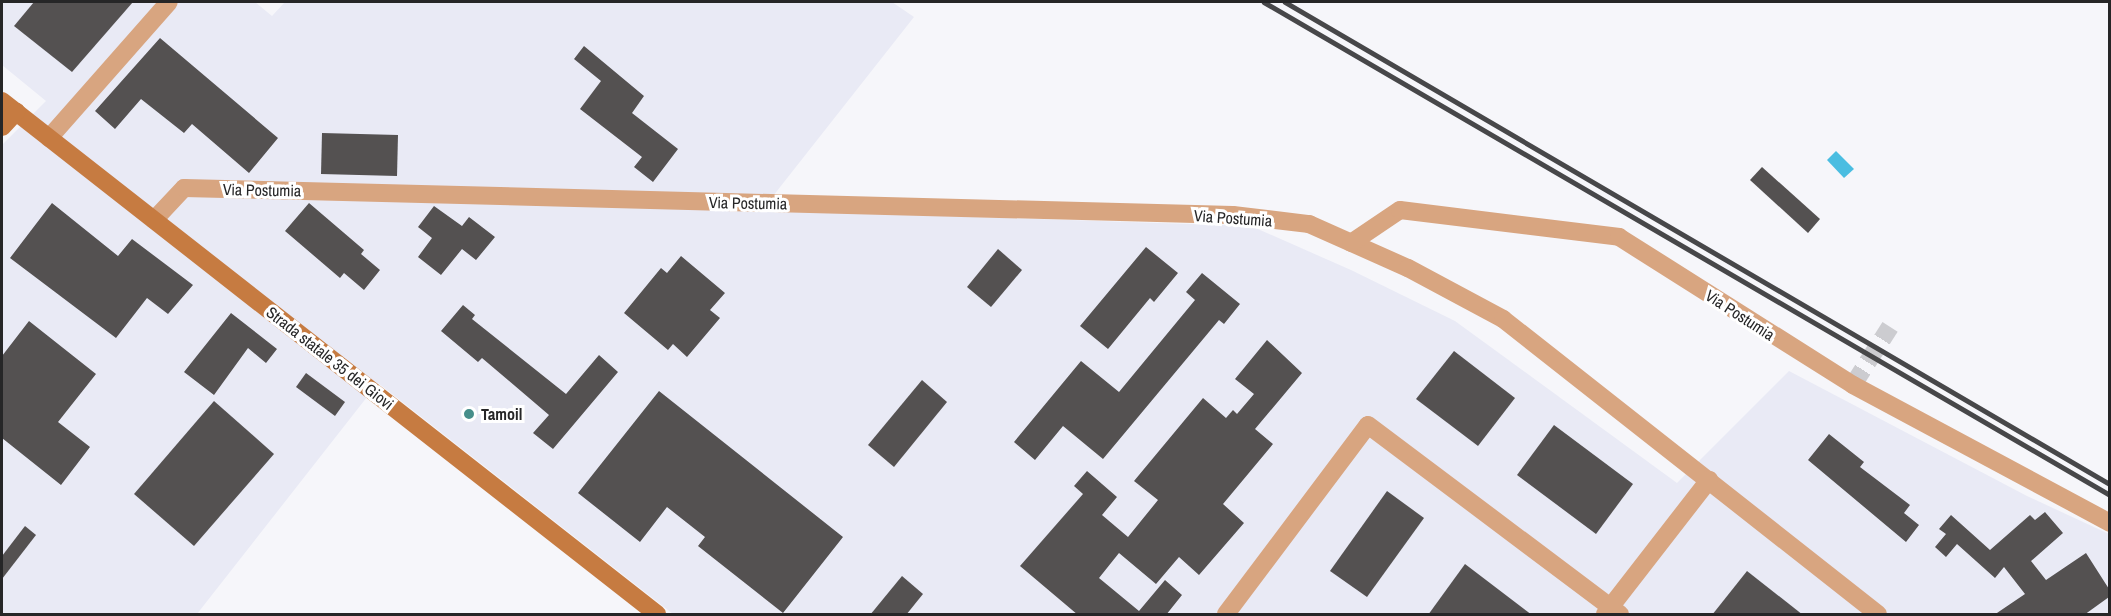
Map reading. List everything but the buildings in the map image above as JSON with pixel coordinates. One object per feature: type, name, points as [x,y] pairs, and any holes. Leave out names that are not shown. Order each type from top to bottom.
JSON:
[{"type":"main road","name":"Strada statale 35 dei Giovi","points":[[9,107],[657,615]]},
{"type":"main road","points":[[2,127],[9,107]]},
{"type":"street","points":[[49,138],[169,2]]},
{"type":"street","name":"Via Postumia","points":[[154,220],[184,188],[1233,215],[1309,224],[1408,268],[1503,320],[1878,615]]},
{"type":"street","name":"Via Postumia","points":[[1351,243],[1400,210],[1619,237],[1853,385],[2109,523]]},
{"type":"street","points":[[1226,615],[1368,425],[1612,612],[1709,480]]},
{"type":"shaded area","points":[[2,2],[255,2],[272,16],[285,2],[892,2],[914,17],[762,210],[1251,226],[1351,270],[1455,321],[1677,483],[1789,371],[2027,496],[2109,534],[2109,614],[673,614],[378,383],[197,614],[2,614],[2,145],[46,101],[2,65]]},
{"type":"water","points":[[1836,151],[1854,169],[1844,178],[1827,160]]},
{"type":"tunnel","points":[[1853,385],[1890,327]]},
{"type":"railway","points":[[1264,2],[2110,495]]},
{"type":"railway","points":[[1285,2],[2110,484]]},
{"type":"place","name":"Tamoil","points":[[469,414]]}]
